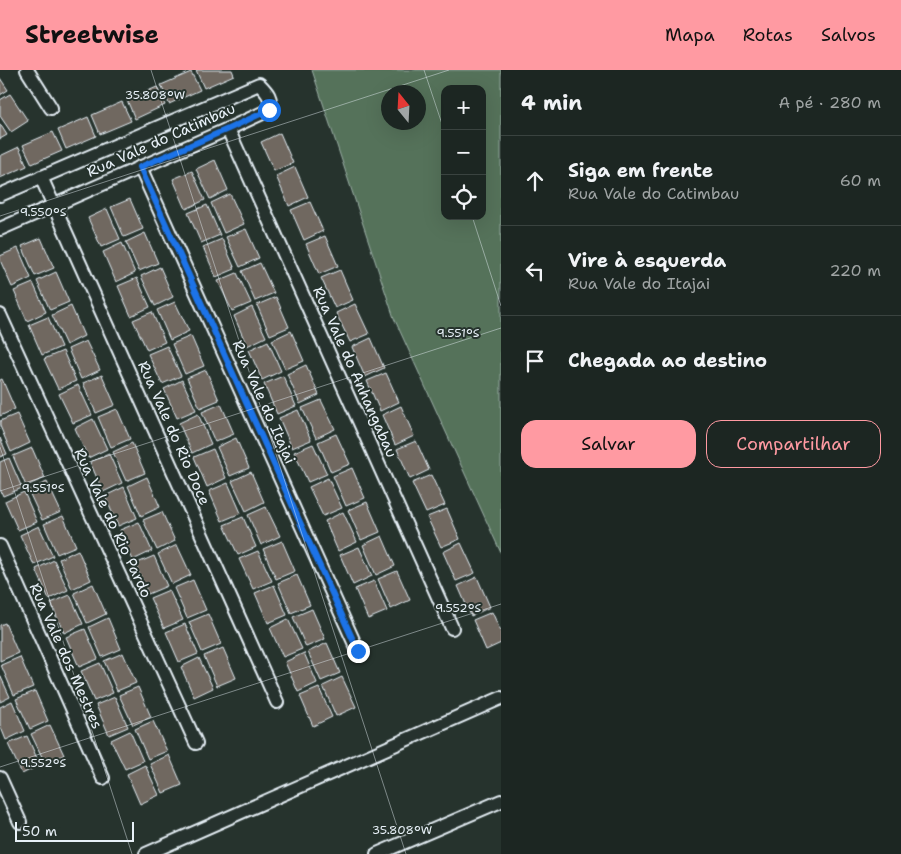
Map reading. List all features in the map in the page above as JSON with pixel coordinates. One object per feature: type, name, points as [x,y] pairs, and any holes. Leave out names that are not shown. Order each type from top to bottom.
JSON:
[{"type":"street","points":[[27,70],[52,108]]},
{"type":"street","name":"Rua Vale do Catimbau","points":[[0,195],[259,84],[269,94],[271,105],[269,110],[0,229]]},
{"type":"street","name":"Rua Vale do Anhangabau","points":[[228,129],[452,628]]},
{"type":"street","name":"Rua Vale do Itajai","points":[[140,167],[358,651]]},
{"type":"street","name":"Rua Vale do Rio Doce","points":[[41,177],[277,702]]},
{"type":"street","name":"Rua Vale do Rio Pardo","points":[[0,316],[196,743]]},
{"type":"street","name":"Rua Vale dos Mestres","points":[[0,546],[103,778]]},
{"type":"street","points":[[146,854],[501,698]]},
{"type":"street","points":[[0,778],[20,822]]},
{"type":"street","points":[[377,854],[501,800]]},
{"type":"green space","points":[[312,70],[501,70],[501,553],[394,318]]},
{"type":"building","points":[[196,70],[232,70],[234,75],[204,88]]},
{"type":"building","points":[[191,72],[200,90],[169,104],[161,85]]},
{"type":"building","points":[[0,78],[8,90],[0,95]]},
{"type":"building","points":[[157,87],[165,105],[135,119],[127,100]]},
{"type":"building","points":[[10,94],[28,121],[11,132],[0,116],[0,100]]},
{"type":"building","points":[[122,102],[131,121],[100,134],[92,115]]},
{"type":"building","points":[[88,117],[96,136],[66,149],[58,130]]},
{"type":"building","points":[[0,124],[7,135],[0,139]]},
{"type":"building","points":[[53,132],[62,151],[32,164],[23,145]]},
{"type":"building","points":[[280,133],[293,163],[274,171],[261,142]]},
{"type":"building","points":[[19,147],[27,166],[0,178],[0,156]]},
{"type":"building","points":[[215,160],[228,190],[210,199],[196,169]]},
{"type":"building","points":[[295,167],[308,197],[289,206],[276,176]]},
{"type":"building","points":[[192,171],[205,200],[186,209],[173,179]]},
{"type":"building","points":[[230,194],[244,224],[224,233],[211,203]]},
{"type":"building","points":[[130,199],[143,229],[124,237],[111,207]]},
{"type":"building","points":[[310,202],[323,231],[304,240],[291,210]]},
{"type":"building","points":[[207,205],[220,235],[201,243],[188,213]]},
{"type":"building","points":[[107,209],[120,239],[101,247],[88,218]]},
{"type":"building","points":[[246,229],[259,258],[240,267],[226,237]]},
{"type":"building","points":[[145,233],[158,263],[139,271],[126,242]]},
{"type":"building","points":[[325,236],[338,266],[319,274],[306,244]]},
{"type":"building","points":[[41,238],[54,268],[35,276],[22,246]]},
{"type":"building","points":[[222,239],[235,269],[216,277],[203,247]]},
{"type":"building","points":[[122,243],[135,273],[116,282],[103,252]]},
{"type":"building","points":[[18,248],[31,278],[12,287],[0,256]]},
{"type":"building","points":[[260,263],[274,293],[255,301],[242,271]]},
{"type":"building","points":[[160,267],[173,297],[155,306],[141,276]]},
{"type":"building","points":[[340,270],[353,300],[335,308],[321,278]]},
{"type":"building","points":[[56,272],[69,302],[50,310],[37,281]]},
{"type":"building","points":[[237,273],[251,303],[232,311],[218,281]]},
{"type":"building","points":[[137,278],[150,307],[131,316],[118,286]]},
{"type":"building","points":[[33,283],[46,312],[27,321],[14,291]]},
{"type":"building","points":[[276,297],[289,327],[270,335],[257,305]]},
{"type":"building","points":[[175,302],[189,331],[170,340],[157,310]]},
{"type":"building","points":[[355,304],[369,334],[350,342],[336,313]]},
{"type":"building","points":[[71,306],[84,336],[66,345],[52,315]]},
{"type":"building","points":[[252,307],[266,337],[247,346],[234,316]]},
{"type":"building","points":[[152,312],[165,342],[147,350],[133,320]]},
{"type":"building","points":[[48,317],[61,347],[42,355],[29,325]]},
{"type":"building","points":[[291,331],[304,361],[285,369],[272,340]]},
{"type":"building","points":[[191,336],[204,366],[185,374],[172,344]]},
{"type":"building","points":[[371,338],[384,368],[365,377],[352,347]]},
{"type":"building","points":[[86,341],[100,370],[81,379],[68,349]]},
{"type":"building","points":[[268,341],[281,371],[262,380],[249,350]]},
{"type":"building","points":[[167,346],[181,376],[162,384],[148,354]]},
{"type":"building","points":[[63,351],[76,381],[58,389],[44,359]]},
{"type":"building","points":[[306,365],[319,395],[300,404],[287,374]]},
{"type":"building","points":[[206,370],[219,400],[200,408],[187,378]]},
{"type":"building","points":[[386,373],[399,402],[380,411],[367,381]]},
{"type":"building","points":[[102,375],[115,405],[96,413],[83,383]]},
{"type":"building","points":[[283,376],[296,406],[277,414],[264,384]]},
{"type":"building","points":[[2,379],[15,409],[0,416],[0,380]]},
{"type":"building","points":[[182,380],[196,410],[177,418],[164,389]]},
{"type":"building","points":[[78,385],[92,415],[73,423],[59,394]]},
{"type":"building","points":[[321,400],[335,429],[316,438],[302,408]]},
{"type":"building","points":[[221,404],[234,434],[215,442],[202,412]]},
{"type":"building","points":[[401,406],[414,436],[395,445],[382,415]]},
{"type":"building","points":[[117,409],[130,439],[111,447],[98,417]]},
{"type":"building","points":[[298,410],[311,440],[292,448],[279,418]]},
{"type":"building","points":[[17,414],[30,443],[11,452],[0,426],[0,421]]},
{"type":"building","points":[[198,414],[211,444],[192,453],[179,423]]},
{"type":"building","points":[[93,419],[107,449],[88,458],[75,428]]},
{"type":"building","points":[[336,434],[350,464],[331,472],[318,442]]},
{"type":"building","points":[[0,438],[7,454],[0,457]]},
{"type":"building","points":[[236,438],[249,468],[230,476],[217,447]]},
{"type":"building","points":[[416,441],[429,470],[410,479],[397,449]]},
{"type":"building","points":[[132,443],[145,473],[126,481],[113,452]]},
{"type":"building","points":[[313,444],[327,474],[308,482],[294,452]]},
{"type":"building","points":[[32,448],[45,478],[26,486],[13,456]]},
{"type":"building","points":[[213,449],[226,478],[207,487],[194,457]]},
{"type":"building","points":[[109,454],[122,483],[103,492],[90,462]]},
{"type":"building","points":[[9,458],[22,488],[3,496],[0,489],[0,462]]},
{"type":"building","points":[[352,468],[365,498],[346,506],[333,476]]},
{"type":"building","points":[[251,472],[264,502],[246,511],[232,481]]},
{"type":"building","points":[[431,475],[445,505],[426,513],[412,483]]},
{"type":"building","points":[[147,477],[160,507],[141,516],[128,486]]},
{"type":"building","points":[[328,478],[342,508],[323,516],[309,487]]},
{"type":"building","points":[[47,482],[61,512],[42,520],[28,490]]},
{"type":"building","points":[[228,483],[241,513],[222,521],[209,491]]},
{"type":"building","points":[[124,487],[137,518],[118,526],[105,496]]},
{"type":"building","points":[[24,492],[37,522],[18,530],[5,501]]},
{"type":"building","points":[[367,502],[380,532],[361,540],[348,510]]},
{"type":"building","points":[[266,507],[280,536],[261,545],[248,515]]},
{"type":"building","points":[[447,509],[460,539],[441,547],[427,517]]},
{"type":"building","points":[[162,512],[175,541],[157,550],[143,520]]},
{"type":"building","points":[[343,512],[357,542],[338,551],[325,521]]},
{"type":"building","points":[[63,516],[76,546],[57,554],[44,524]]},
{"type":"building","points":[[243,517],[256,547],[238,555],[224,525]]},
{"type":"building","points":[[139,522],[152,551],[133,560],[120,530]]},
{"type":"building","points":[[39,526],[53,556],[34,565],[20,535]]},
{"type":"building","points":[[382,536],[395,566],[376,575],[363,545]]},
{"type":"building","points":[[282,541],[295,571],[276,579],[263,549]]},
{"type":"building","points":[[461,543],[475,573],[456,581],[443,552]]},
{"type":"building","points":[[177,545],[191,575],[172,584],[158,554]]},
{"type":"building","points":[[359,547],[372,576],[353,585],[340,555]]},
{"type":"building","points":[[78,550],[91,580],[72,589],[59,559]]},
{"type":"building","points":[[258,551],[272,581],[253,589],[239,559]]},
{"type":"building","points":[[154,556],[167,586],[148,594],[135,564]]},
{"type":"building","points":[[54,560],[68,590],[49,599],[36,569]]},
{"type":"building","points":[[397,571],[410,600],[391,609],[378,579]]},
{"type":"building","points":[[297,575],[310,605],[291,613],[278,583]]},
{"type":"building","points":[[477,577],[490,607],[471,616],[458,586]]},
{"type":"building","points":[[193,580],[206,610],[187,618],[174,588]]},
{"type":"building","points":[[374,581],[387,611],[368,619],[355,589]]},
{"type":"building","points":[[93,584],[106,614],[87,623],[74,593]]},
{"type":"building","points":[[274,585],[287,615],[268,623],[255,593]]},
{"type":"building","points":[[169,590],[183,620],[164,628],[150,598]]},
{"type":"building","points":[[70,595],[83,624],[64,633],[51,603]]},
{"type":"building","points":[[312,609],[325,639],[306,647],[293,617]]},
{"type":"building","points":[[492,612],[501,632],[501,643],[486,650],[473,620]]},
{"type":"building","points":[[208,614],[221,644],[202,652],[189,622]]},
{"type":"building","points":[[108,618],[121,649],[102,657],[89,627]]},
{"type":"building","points":[[288,619],[302,649],[283,657],[270,628]]},
{"type":"building","points":[[5,623],[18,653],[0,661],[0,625]]},
{"type":"building","points":[[185,624],[198,654],[179,662],[166,632]]},
{"type":"building","points":[[85,629],[98,659],[79,667],[66,637]]},
{"type":"building","points":[[327,643],[340,673],[321,681],[308,652]]},
{"type":"building","points":[[223,648],[236,678],[217,686],[204,656]]},
{"type":"building","points":[[123,653],[136,683],[117,691],[104,661]]},
{"type":"building","points":[[304,653],[317,683],[298,692],[285,662]]},
{"type":"building","points":[[20,657],[33,687],[14,695],[1,665]]},
{"type":"building","points":[[199,658],[213,688],[194,697],[181,667]]},
{"type":"building","points":[[100,663],[113,693],[94,701],[81,671]]},
{"type":"building","points":[[0,675],[10,697],[0,702]]},
{"type":"building","points":[[342,677],[356,707],[336,716],[323,686]]},
{"type":"building","points":[[138,687],[151,717],[133,725],[119,695]]},
{"type":"building","points":[[319,688],[332,717],[313,726],[300,696]]},
{"type":"building","points":[[35,691],[48,721],[30,729],[16,699]]},
{"type":"building","points":[[115,697],[128,727],[109,735],[96,705]]},
{"type":"building","points":[[12,701],[25,731],[6,740],[0,725],[0,707]]},
{"type":"building","points":[[153,721],[167,751],[148,759],[135,729]]},
{"type":"building","points":[[50,725],[64,755],[45,763],[31,734]]},
{"type":"building","points":[[130,731],[143,761],[125,769],[111,740]]},
{"type":"building","points":[[27,736],[40,765],[22,774],[8,744]]},
{"type":"building","points":[[169,755],[182,785],[163,793],[150,764]]},
{"type":"building","points":[[145,765],[159,795],[140,804],[127,774]]},
{"type":"route","points":[[269,110],[140,167],[358,651]]}]
